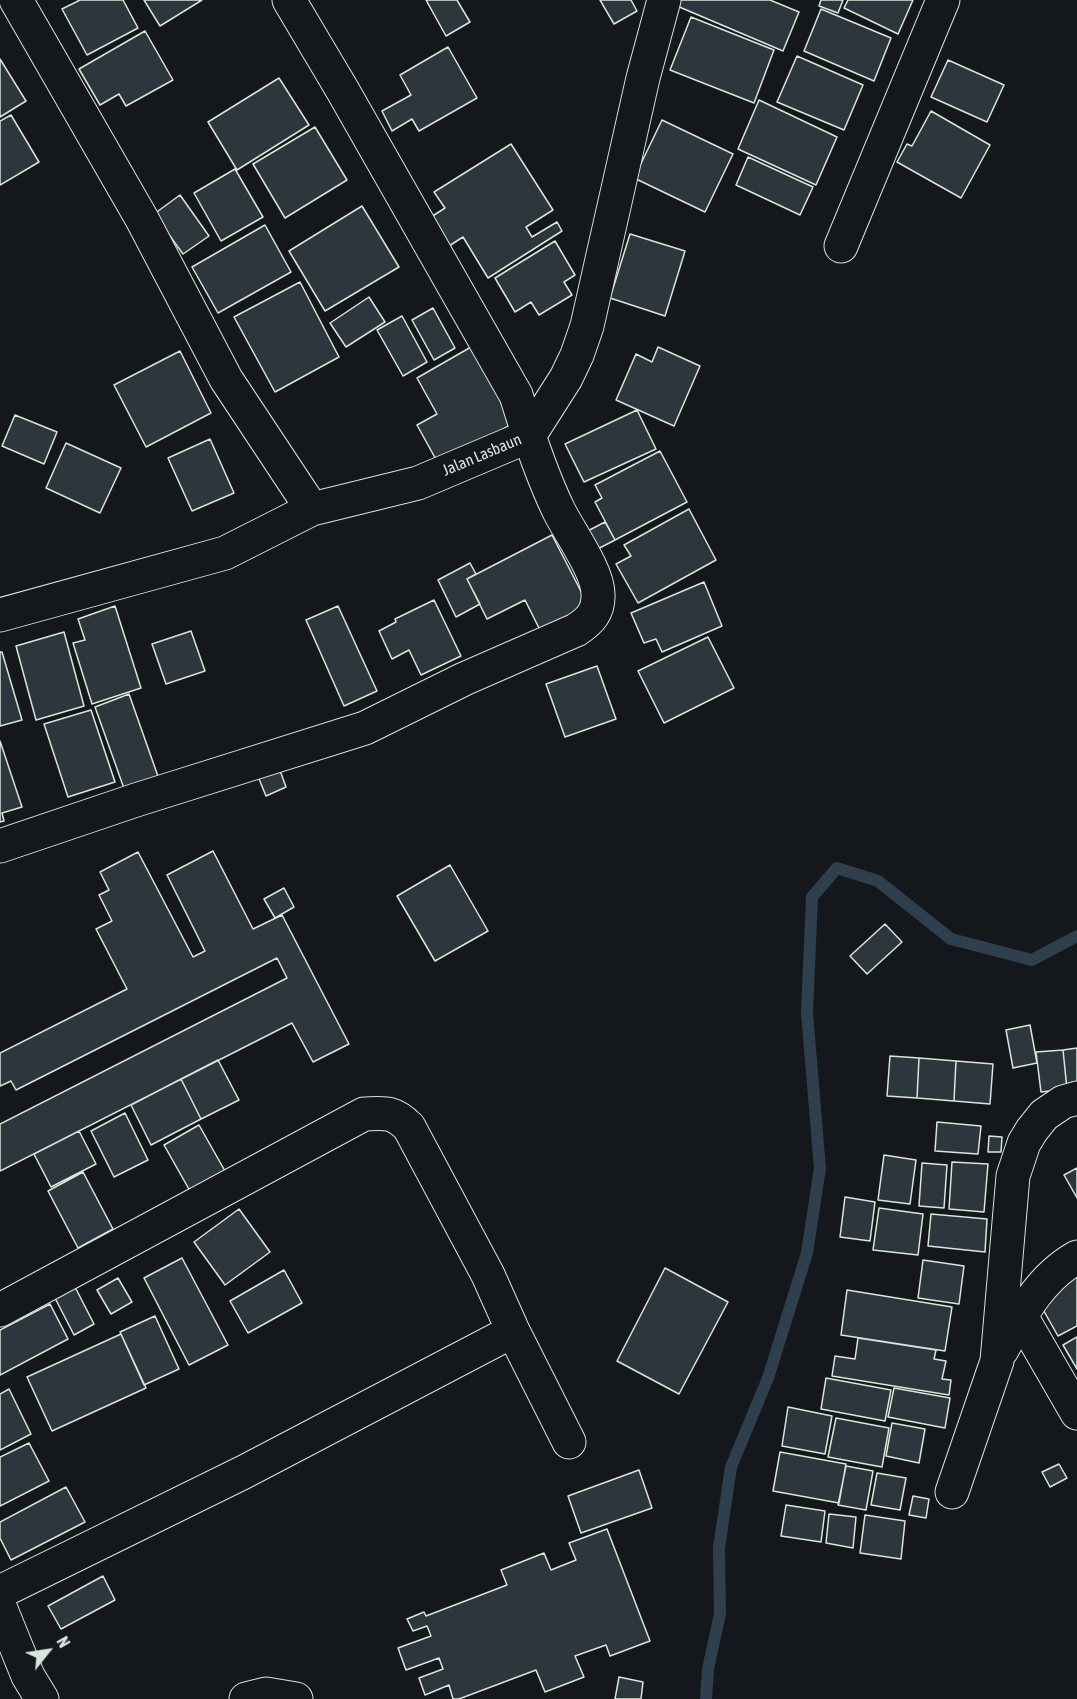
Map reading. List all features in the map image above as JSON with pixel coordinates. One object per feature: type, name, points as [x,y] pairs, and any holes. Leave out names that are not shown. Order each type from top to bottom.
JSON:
[{"type":"street","points":[[16,0],[142,219],[226,379],[312,509]]},
{"type":"street","points":[[0,846],[136,800],[365,728],[464,679],[566,635],[590,621],[598,607],[599,591],[590,568],[559,510],[529,436],[516,394],[343,91],[288,0]]},
{"type":"street","name":"Jalan Lasbaun","points":[[0,615],[225,553],[312,509],[418,483],[529,436],[566,378],[587,326],[643,78],[664,0]]},
{"type":"street","points":[[841,246],[943,0]]},
{"type":"street","points":[[997,1360],[1013,1176],[1024,1143],[1044,1115],[1063,1102],[1077,1098]]},
{"type":"street","points":[[0,1310],[364,1114],[388,1113],[398,1117],[409,1127],[488,1275],[513,1331],[569,1442]]},
{"type":"street","points":[[952,1492],[997,1360],[1035,1293],[1062,1266],[1077,1257]]},
{"type":"street","points":[[1021,1316],[1077,1413]]},
{"type":"street","points":[[0,1592],[243,1472],[513,1331]]},
{"type":"street","points":[[0,1607],[28,1676],[42,1699]]},
{"type":"street","points":[[246,1699],[266,1694],[296,1699]]},
{"type":"building","points":[[80,0],[123,0],[138,28],[87,55],[62,9]]},
{"type":"building","points":[[144,0],[202,0],[160,26]]},
{"type":"building","points":[[426,0],[457,0],[470,22],[446,36]]},
{"type":"building","points":[[600,0],[631,0],[637,11],[614,24]]},
{"type":"building","points":[[680,0],[770,0],[799,12],[783,51],[677,6]]},
{"type":"building","points":[[821,0],[843,0],[838,13],[819,6]]},
{"type":"building","points":[[848,0],[913,0],[898,34],[844,8]]},
{"type":"building","points":[[821,9],[891,38],[874,81],[804,51]]},
{"type":"building","points":[[691,17],[774,50],[754,103],[670,70]]},
{"type":"building","points":[[145,31],[173,80],[126,106],[119,94],[100,105],[79,69]]},
{"type":"building","points":[[448,47],[477,98],[419,131],[412,119],[392,131],[382,111],[411,95],[400,75]]},
{"type":"building","points":[[797,56],[863,85],[844,130],[777,102]]},
{"type":"building","points":[[0,59],[26,101],[0,117]]},
{"type":"building","points":[[948,60],[1004,85],[987,122],[931,97]]},
{"type":"building","points":[[279,78],[309,125],[237,170],[208,122]]},
{"type":"building","points":[[759,100],[837,137],[816,185],[738,149]]},
{"type":"building","points":[[931,111],[990,145],[961,198],[897,162],[907,144],[912,146]]},
{"type":"building","points":[[11,115],[39,162],[0,185],[0,121]]},
{"type":"building","points":[[662,120],[733,154],[705,212],[634,178]]},
{"type":"building","points":[[315,127],[347,180],[285,218],[253,164]]},
{"type":"building","points":[[511,144],[553,210],[526,227],[532,237],[557,222],[562,231],[488,278],[463,237],[449,246],[431,217],[445,208],[434,192]]},
{"type":"building","points":[[748,157],[813,187],[800,215],[736,185]]},
{"type":"building","points":[[235,169],[263,217],[221,241],[194,193]]},
{"type":"building","points":[[180,195],[209,236],[183,254],[154,214]]},
{"type":"building","points":[[362,206],[399,267],[325,311],[289,251]]},
{"type":"building","points":[[265,225],[291,272],[218,313],[192,267]]},
{"type":"building","points":[[630,234],[685,251],[665,316],[610,298]]},
{"type":"building","points":[[555,241],[575,275],[564,282],[572,295],[539,315],[531,302],[515,312],[495,278]]},
{"type":"building","points":[[300,282],[339,357],[275,392],[234,317]]},
{"type":"building","points":[[369,297],[385,322],[346,347],[330,323]]},
{"type":"building","points":[[433,308],[455,348],[434,360],[412,320]]},
{"type":"building","points":[[402,316],[427,362],[403,376],[377,330]]},
{"type":"building","points":[[471,347],[514,423],[439,465],[417,425],[437,414],[417,378]]},
{"type":"building","points":[[658,347],[700,366],[674,426],[616,400],[636,354],[652,362]]},
{"type":"building","points":[[180,351],[211,413],[146,447],[114,385]]},
{"type":"building","points":[[637,410],[656,449],[584,482],[565,444]]},
{"type":"building","points":[[15,415],[57,432],[44,464],[2,446]]},
{"type":"building","points":[[210,439],[234,493],[192,511],[168,458]]},
{"type":"building","points":[[66,443],[121,468],[100,513],[46,488]]},
{"type":"building","points":[[660,451],[687,502],[615,540],[595,502],[602,498],[595,485]]},
{"type":"building","points":[[689,509],[716,560],[638,603],[616,564],[631,556],[624,545]]},
{"type":"building","points":[[605,522],[615,540],[588,554],[578,536]]},
{"type":"building","points":[[552,535],[588,605],[540,630],[525,600],[487,619],[467,579]]},
{"type":"building","points":[[470,563],[476,574],[467,579],[480,604],[456,617],[438,580]]},
{"type":"building","points":[[704,582],[722,626],[662,652],[656,639],[644,643],[631,613]]},
{"type":"building","points":[[434,600],[461,656],[421,675],[409,650],[392,659],[379,631],[396,622],[395,619]]},
{"type":"building","points":[[115,606],[141,688],[92,704],[73,643],[85,640],[78,619]]},
{"type":"building","points":[[338,606],[377,691],[344,706],[306,620]]},
{"type":"building","points":[[191,631],[205,671],[166,684],[152,644]]},
{"type":"building","points":[[64,632],[84,706],[36,720],[16,646]]},
{"type":"building","points":[[708,637],[734,688],[664,723],[638,671]]},
{"type":"building","points":[[0,652],[2,652],[22,720],[0,726]]},
{"type":"building","points":[[597,666],[616,719],[565,737],[546,684]]},
{"type":"building","points":[[129,694],[160,782],[126,794],[95,707]]},
{"type":"building","points":[[91,710],[115,782],[68,797],[44,724]]},
{"type":"building","points":[[0,741],[22,807],[2,813],[4,821],[0,822]]},
{"type":"building","points":[[278,765],[286,787],[266,796],[257,774]]},
{"type":"building","points":[[213,851],[253,929],[282,915],[349,1044],[313,1062],[292,1023],[0,1171],[0,1124],[287,978],[277,958],[16,1090],[11,1081],[0,1086],[0,1053],[127,989],[96,929],[112,921],[99,895],[109,890],[100,872],[138,852],[193,957],[205,951],[167,875]]},
{"type":"building","points":[[450,865],[488,931],[435,961],[397,896]]},
{"type":"building","points":[[284,888],[294,907],[275,918],[264,899]]},
{"type":"building","points":[[885,924],[902,942],[867,974],[850,956]]},
{"type":"building","points":[[1030,1025],[1037,1063],[1013,1068],[1006,1030]]},
{"type":"building","points":[[1077,1048],[1077,1088],[1067,1089],[1063,1050]]},
{"type":"building","points":[[1063,1050],[1067,1089],[1041,1092],[1036,1052]]},
{"type":"building","points":[[890,1056],[919,1058],[917,1098],[887,1096]]},
{"type":"building","points":[[919,1058],[956,1061],[954,1101],[917,1098]]},
{"type":"building","points":[[218,1060],[239,1100],[201,1119],[181,1079]]},
{"type":"building","points":[[956,1061],[993,1064],[990,1104],[954,1101]]},
{"type":"building","points":[[181,1079],[201,1119],[151,1145],[131,1105]]},
{"type":"building","points":[[125,1113],[148,1160],[114,1177],[91,1131]]},
{"type":"building","points":[[937,1122],[981,1126],[978,1154],[935,1151]]},
{"type":"building","points":[[199,1125],[225,1171],[190,1191],[164,1145]]},
{"type":"building","points":[[79,1131],[96,1164],[51,1187],[34,1154]]},
{"type":"building","points":[[989,1136],[1002,1137],[1001,1152],[988,1152]]},
{"type":"building","points":[[884,1155],[916,1160],[910,1204],[878,1200]]},
{"type":"building","points":[[952,1162],[988,1164],[984,1212],[949,1209]]},
{"type":"building","points":[[922,1163],[947,1165],[944,1208],[919,1206]]},
{"type":"building","points":[[1077,1168],[1077,1198],[1064,1175]]},
{"type":"building","points":[[83,1172],[113,1229],[78,1248],[48,1191]]},
{"type":"building","points":[[845,1197],[875,1202],[870,1241],[840,1237]]},
{"type":"building","points":[[879,1208],[923,1214],[918,1255],[873,1250]]},
{"type":"building","points":[[239,1209],[270,1252],[225,1285],[194,1242]]},
{"type":"building","points":[[931,1214],[987,1219],[985,1252],[928,1246]]},
{"type":"building","points":[[182,1258],[228,1345],[189,1365],[144,1278]]},
{"type":"building","points":[[923,1260],[964,1266],[959,1304],[918,1298]]},
{"type":"building","points":[[665,1268],[728,1302],[679,1394],[617,1361]]},
{"type":"building","points":[[284,1270],[302,1303],[248,1333],[230,1301]]},
{"type":"building","points":[[1077,1276],[1077,1326],[1058,1336],[1037,1299]]},
{"type":"building","points":[[118,1278],[132,1302],[111,1314],[97,1290]]},
{"type":"building","points":[[74,1285],[94,1324],[74,1335],[54,1296]]},
{"type":"building","points":[[847,1290],[952,1307],[945,1351],[841,1335]]},
{"type":"building","points":[[50,1304],[68,1339],[0,1375],[0,1330]]},
{"type":"building","points":[[155,1316],[179,1369],[144,1385],[120,1332]]},
{"type":"building","points":[[121,1334],[146,1388],[52,1431],[27,1377]]},
{"type":"building","points":[[1077,1337],[1077,1369],[1063,1345]]},
{"type":"building","points":[[858,1338],[936,1350],[934,1359],[946,1361],[942,1379],[951,1380],[949,1395],[832,1376],[835,1356],[855,1359]]},
{"type":"building","points":[[826,1378],[891,1390],[885,1421],[821,1409]]},
{"type":"building","points":[[894,1388],[950,1398],[945,1428],[888,1417]]},
{"type":"building","points":[[9,1389],[31,1434],[0,1450],[0,1394]]},
{"type":"building","points":[[788,1407],[832,1416],[825,1454],[782,1446]]},
{"type":"building","points":[[836,1418],[889,1428],[882,1467],[828,1457]]},
{"type":"building","points":[[892,1423],[925,1429],[919,1463],[886,1456]]},
{"type":"building","points":[[29,1443],[49,1481],[0,1506],[0,1457]]},
{"type":"building","points":[[780,1452],[846,1464],[839,1503],[773,1491]]},
{"type":"building","points":[[1059,1464],[1067,1478],[1050,1487],[1042,1472]]},
{"type":"building","points":[[846,1466],[873,1471],[866,1510],[838,1505]]},
{"type":"building","points":[[639,1470],[652,1508],[581,1533],[568,1496]]},
{"type":"building","points":[[877,1473],[906,1478],[900,1510],[871,1505]]},
{"type":"building","points":[[66,1487],[85,1522],[11,1560],[0,1538],[0,1522]]},
{"type":"building","points":[[913,1496],[929,1499],[926,1518],[909,1515]]},
{"type":"building","points":[[786,1505],[825,1511],[821,1542],[781,1536]]},
{"type":"building","points":[[829,1514],[856,1517],[853,1548],[826,1543]]},
{"type":"building","points":[[865,1515],[905,1521],[901,1559],[860,1553]]},
{"type":"building","points":[[607,1529],[650,1641],[610,1656],[606,1645],[575,1656],[584,1677],[545,1692],[536,1670],[459,1699],[453,1699],[449,1685],[425,1695],[419,1678],[443,1669],[439,1658],[406,1670],[398,1648],[431,1636],[427,1626],[413,1631],[407,1619],[424,1612],[426,1616],[507,1585],[501,1570],[544,1553],[551,1570],[576,1560],[569,1543]]},
{"type":"building","points":[[103,1576],[115,1600],[61,1629],[48,1606]]},
{"type":"building","points":[[619,1677],[643,1682],[641,1699],[615,1699]]},
{"type":"waterway","points":[[706,1699],[708,1669],[720,1614],[719,1548],[731,1467],[768,1378],[807,1253],[820,1168],[807,1013],[812,897],[837,868],[878,881],[951,939],[1032,960],[1077,936]]}]
